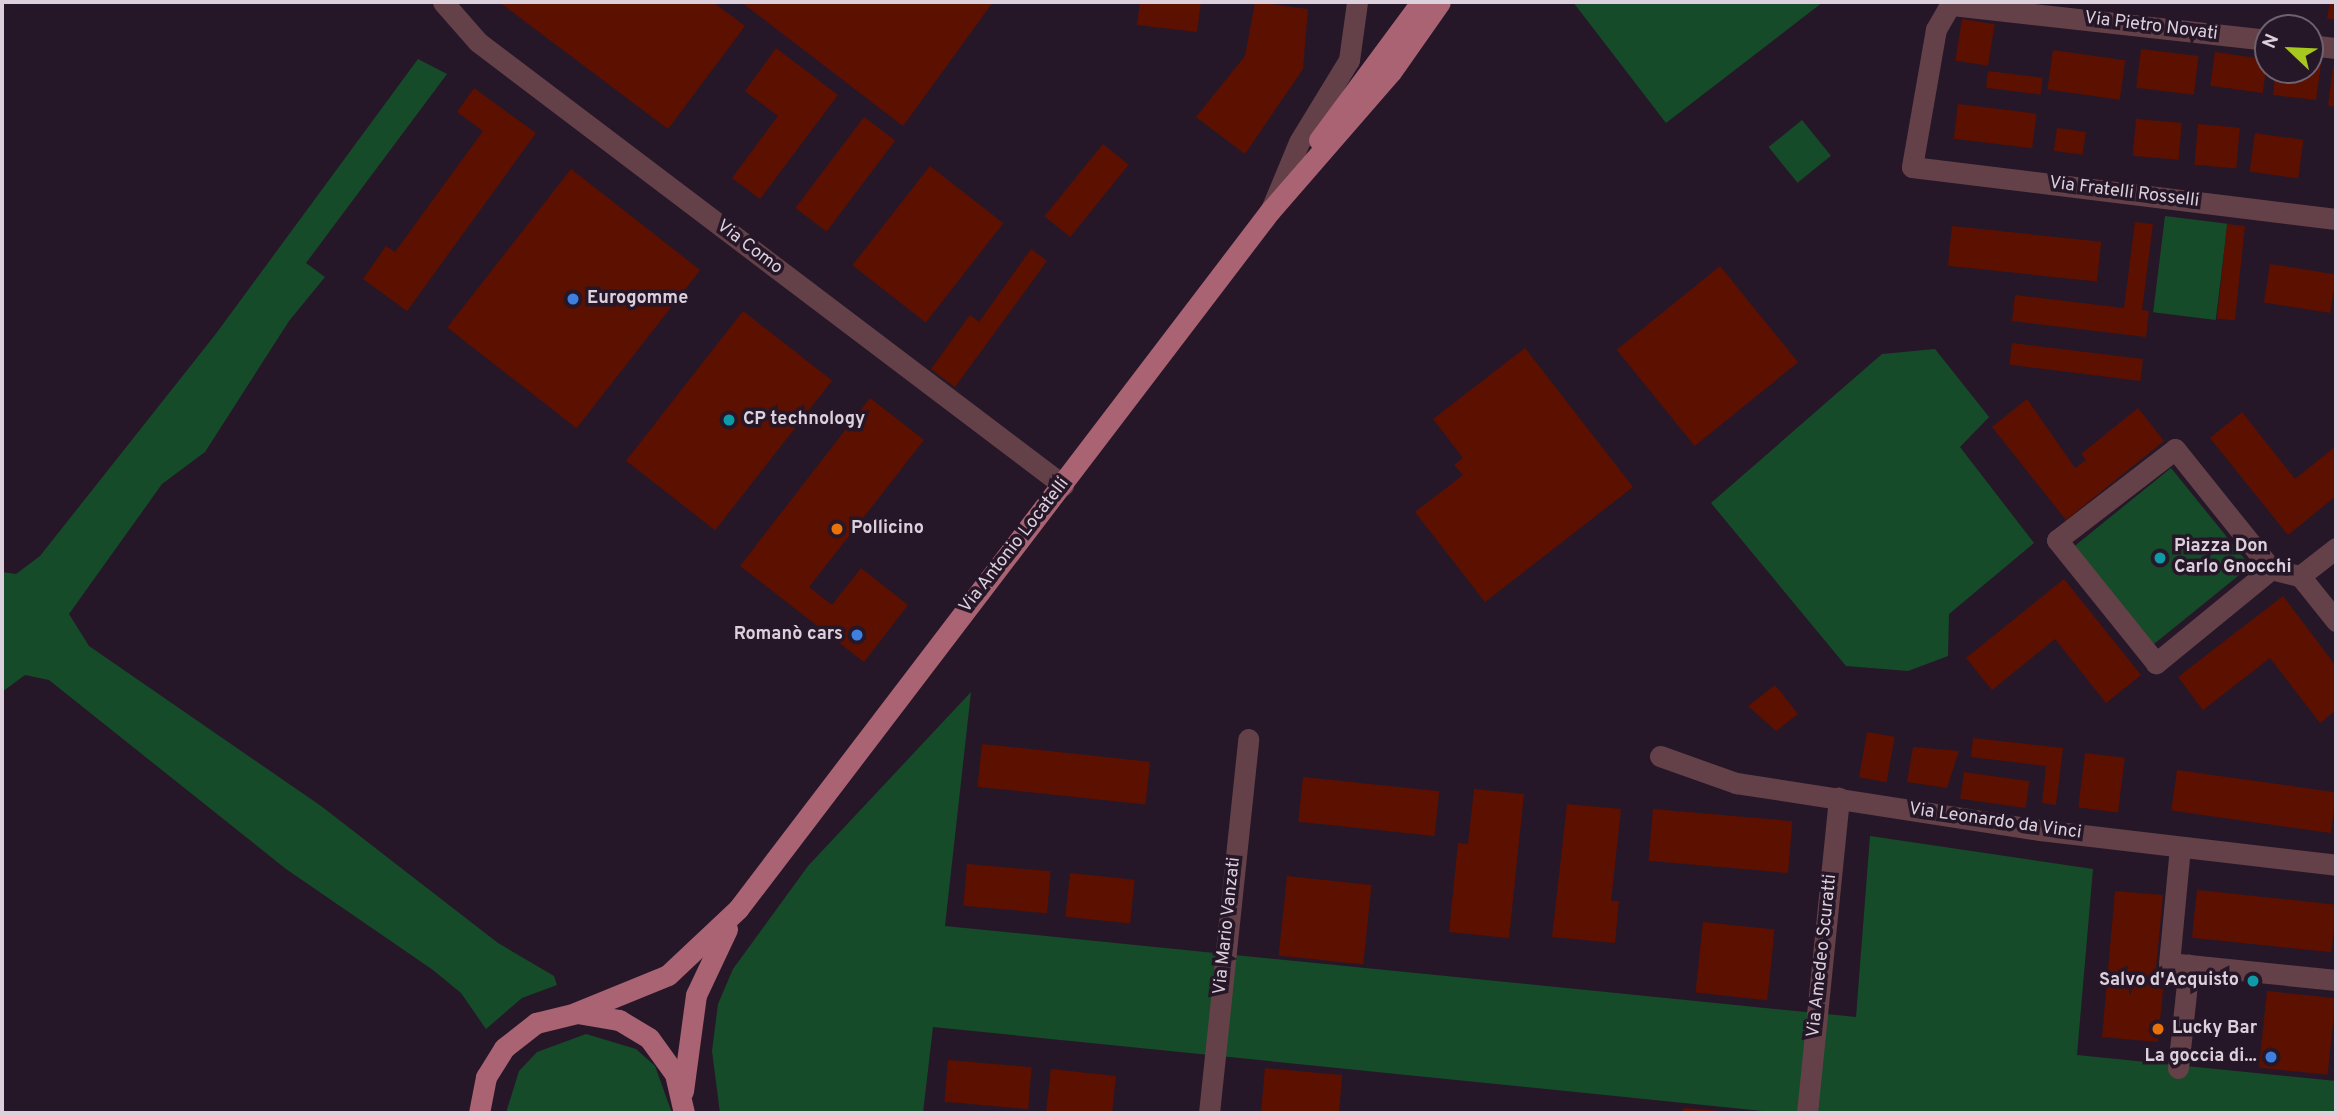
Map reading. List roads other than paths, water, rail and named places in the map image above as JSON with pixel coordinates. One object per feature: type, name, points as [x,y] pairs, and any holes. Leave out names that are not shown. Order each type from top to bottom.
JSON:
[{"type":"main road","name":"Via Antonio Locatelli","points":[[1292,184],[1349,94],[1421,2]]},
{"type":"main road","name":"Via Antonio Locatelli","points":[[575,1013],[668,975],[738,909],[1270,211],[1373,93],[1440,2]]},
{"type":"main road","name":"Via Antonio Locatelli","points":[[686,1108],[696,995],[738,909]]},
{"type":"main road","points":[[479,1113],[486,1077],[504,1048],[536,1023],[575,1013],[607,1016],[642,1032],[669,1061],[686,1108]]},
{"type":"street","name":"Via Como","points":[[443,2],[488,50],[1063,485]]},
{"type":"street","points":[[1270,211],[1299,142],[1349,60],[1357,2]]},
{"type":"street","name":"Via Pietro Novati","points":[[1912,167],[1936,29],[1950,5],[2254,38]]},
{"type":"street","name":"Via Fratelli Rosselli","points":[[1912,167],[2336,219]]},
{"type":"street","points":[[2271,569],[2156,663],[2057,540],[2175,449],[2271,569],[2300,576],[2336,621]]},
{"type":"street","points":[[2300,576],[2336,548]]},
{"type":"street","name":"Via Mario Vanzati","points":[[1209,1113],[1248,739]]},
{"type":"street","name":"Via Leonardo da Vinci","points":[[1660,756],[1711,778],[2180,847],[2336,865]]},
{"type":"street","name":"Via Amedeo Scuratti","points":[[1807,1113],[1839,798]]},
{"type":"street","points":[[2180,847],[2169,963],[2336,981]]},
{"type":"street","points":[[2178,1068],[2189,965]]},
{"type":"place","name":"Eurogomme","points":[[573,299]]},
{"type":"place","name":"CP technology","points":[[729,420]]},
{"type":"place","name":"Pollicino","points":[[837,529]]},
{"type":"place","name":"Piazza Don Carlo Gnocchi","points":[[2160,558]]},
{"type":"place","name":"Romanò cars","points":[[857,635]]},
{"type":"place","name":"Salvo d'Acquisto","points":[[2253,981]]},
{"type":"place","name":"Lucky Bar","points":[[2158,1029]]},
{"type":"place","name":"La goccia di...","points":[[2271,1057]]}]
